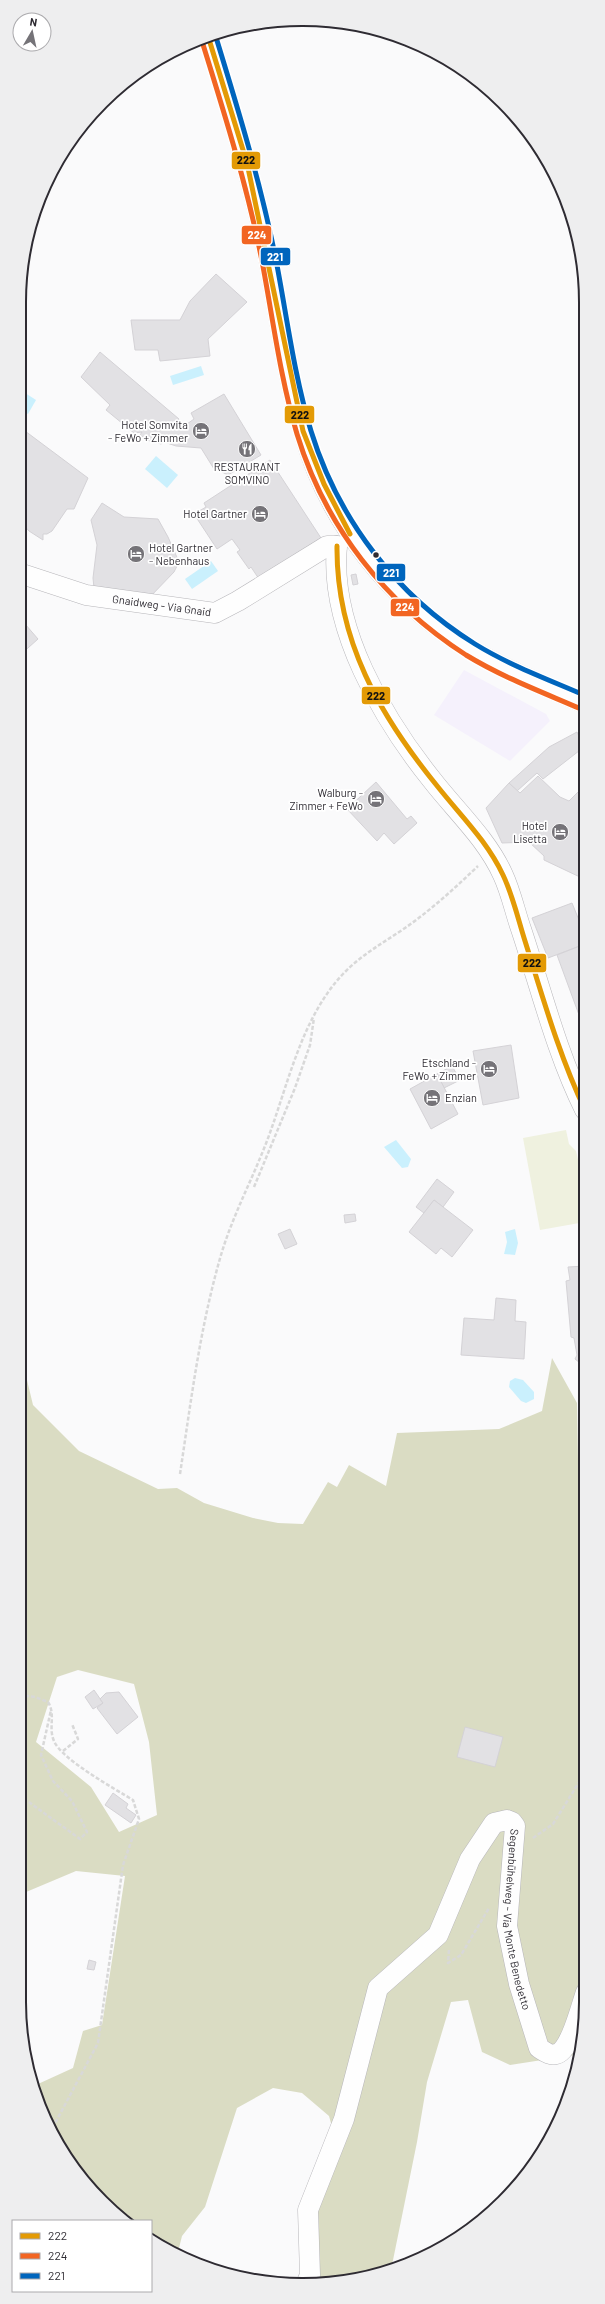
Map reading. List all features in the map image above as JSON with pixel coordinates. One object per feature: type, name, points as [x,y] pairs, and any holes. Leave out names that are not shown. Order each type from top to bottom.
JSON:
[{"type":"street","points":[[210,42],[247,163],[303,431],[324,484],[343,540],[337,576],[345,616],[363,672],[384,713],[431,779],[491,854],[504,876],[557,1039],[579,1095]]},
{"type":"street","points":[[343,540],[445,632],[494,662],[579,701]]},
{"type":"street","name":"Gnaidweg - Via Gnaid","points":[[26,575],[86,595],[215,613],[238,601],[327,546],[343,540]]},
{"type":"street","name":"Segenbühelweg - Via Monte Benedetto","points":[[309,2278],[308,2210],[344,2119],[378,1988],[438,1935],[470,1859],[494,1824],[507,1820],[512,1822],[515,1826],[507,1926],[519,1984],[539,2048],[548,2054],[555,2055],[561,2052],[569,2043],[578,2015]]},
{"type":"path","points":[[180,1474],[202,1333],[221,1254],[240,1203],[270,1135],[304,1038],[314,1015],[333,986],[362,956],[429,910],[491,854]]},
{"type":"path","points":[[254,1187],[278,1135],[301,1071],[312,1039],[314,1015]]},
{"type":"path","points":[[26,1696],[48,1702],[52,1708],[51,1735],[55,1744],[89,1774],[133,1800],[139,1819],[123,1865],[98,2043],[55,2124]]},
{"type":"path","points":[[26,1800],[80,1839],[87,1832],[72,1801],[53,1781],[41,1755],[52,1708]]},
{"type":"path","points":[[63,1751],[78,1739],[72,1724]]},
{"type":"shaded area","points":[[464,670],[546,714],[550,721],[510,761],[434,715]]},
{"type":"green space","points":[[566,1130],[569,1144],[576,1151],[579,1164],[579,1223],[540,1230],[523,1138]]},
{"type":"green space","points":[[552,1358],[577,1403],[579,1460],[579,2002],[577,2038],[574,2055],[510,2065],[482,2052],[468,2000],[451,2002],[427,2082],[417,2142],[393,2262],[356,2273],[339,2276],[314,2277],[310,2251],[319,2200],[338,2148],[329,2116],[302,2093],[273,2088],[237,2108],[205,2207],[182,2236],[179,2248],[152,2233],[152,2220],[133,2220],[107,2197],[83,2170],[63,2140],[47,2107],[39,2084],[73,2068],[83,2031],[102,2025],[125,1876],[76,1871],[26,1892],[26,1376],[33,1405],[79,1451],[158,1489],[177,1488],[204,1503],[253,1518],[278,1523],[303,1524],[328,1482],[337,1487],[349,1465],[386,1486],[397,1433],[499,1429],[542,1411]],"holes":[[[78,1670],[134,1684],[149,1742],[157,1815],[119,1832],[91,1787],[36,1742],[57,1677]]]},
{"type":"water","points":[[201,366],[204,375],[173,385],[170,376]]},
{"type":"water","points":[[26,394],[36,400],[28,414],[26,413]]},
{"type":"water","points":[[156,456],[178,475],[167,488],[145,469]]},
{"type":"water","points":[[211,561],[218,571],[192,589],[185,579]]},
{"type":"water","points":[[396,1140],[411,1159],[408,1167],[402,1168],[384,1147]]},
{"type":"water","points":[[515,1229],[518,1243],[515,1255],[504,1254],[507,1242],[505,1232]]},
{"type":"water","points":[[515,1378],[523,1380],[534,1392],[534,1399],[526,1403],[521,1401],[509,1387],[510,1381]]},
{"type":"building","points":[[216,274],[247,302],[208,339],[210,356],[160,361],[158,350],[135,350],[131,320],[180,320],[190,301]]},
{"type":"building","points":[[100,352],[179,419],[175,426],[187,424],[194,419],[191,413],[224,394],[261,455],[228,475],[222,472],[219,468],[214,469],[201,448],[176,446],[164,442],[161,444],[147,440],[140,435],[142,432],[134,433],[106,410],[110,405],[81,377]]},
{"type":"building","points":[[26,432],[88,478],[74,509],[67,509],[52,531],[47,534],[43,534],[43,540],[26,528]]},
{"type":"building","points":[[270,460],[321,538],[259,579],[251,567],[249,569],[237,552],[240,550],[232,539],[217,549],[194,514],[206,507],[204,503]]},
{"type":"building","name":"Hotel Gartner - Nebenhaus","points":[[102,503],[124,517],[158,519],[168,537],[179,562],[174,572],[149,598],[94,588],[93,578],[97,545],[91,520]]},
{"type":"building","points":[[356,574],[358,584],[353,585],[351,575]]},
{"type":"building","points":[[26,625],[38,639],[26,650]]},
{"type":"building","points":[[577,732],[579,736],[579,751],[543,779],[537,773],[517,791],[509,783],[549,747]]},
{"type":"building","points":[[538,776],[560,797],[569,801],[579,791],[579,877],[544,860],[544,856],[529,842],[502,843],[486,808],[509,783],[520,793]]},
{"type":"building","points":[[376,782],[407,819],[411,816],[417,823],[394,844],[384,833],[377,841],[347,809]]},
{"type":"building","points":[[572,903],[579,920],[579,946],[548,958],[532,918]]},
{"type":"building","points":[[579,946],[579,1015],[557,955]]},
{"type":"building","points":[[511,1045],[519,1098],[483,1105],[473,1051]]},
{"type":"building","points":[[452,1066],[460,1080],[444,1088],[437,1074]]},
{"type":"building","points":[[437,1074],[458,1114],[431,1129],[410,1089]]},
{"type":"building","points":[[437,1179],[454,1192],[443,1207],[434,1200],[424,1213],[416,1207]]},
{"type":"building","points":[[434,1200],[473,1230],[452,1257],[441,1248],[436,1254],[409,1232]]},
{"type":"building","points":[[355,1214],[356,1221],[345,1223],[344,1215]]},
{"type":"building","points":[[290,1229],[297,1244],[285,1249],[278,1234]]},
{"type":"building","points":[[579,1266],[579,1362],[575,1359],[577,1355],[574,1338],[571,1337],[566,1281],[570,1280],[568,1267]]},
{"type":"building","points":[[496,1298],[516,1300],[515,1321],[526,1322],[524,1359],[461,1355],[464,1318],[494,1320]]},
{"type":"building","points":[[94,1690],[103,1703],[93,1709],[85,1697]]},
{"type":"building","points":[[119,1692],[138,1717],[117,1734],[97,1708],[103,1703],[100,1699],[106,1693]]},
{"type":"building","points":[[465,1727],[503,1737],[495,1767],[457,1757]]},
{"type":"building","points":[[113,1793],[128,1804],[126,1808],[136,1815],[131,1823],[105,1805]]},
{"type":"building","points":[[89,1960],[96,1962],[94,1970],[87,1969]]},
{"type":"transit line","name":"221","points":[[217,40],[256,175],[270,232],[295,367],[305,410],[323,463],[337,495],[354,524],[374,552],[396,578],[420,602],[446,624],[475,644],[501,659],[579,693]]},
{"type":"transit line","name":"222","points":[[210,42],[247,163],[303,431],[324,484],[350,534]]},
{"type":"transit line","name":"224","points":[[203,45],[242,177],[256,233],[281,370],[291,413],[309,468],[341,531],[362,560],[384,586],[409,611],[437,634],[480,663],[522,684],[579,708]]},
{"type":"transit line","name":"222","points":[[337,546],[339,580],[344,613],[353,645],[365,675],[380,704],[398,733],[438,787],[473,829],[497,863],[513,899],[559,1047],[579,1096]]},
{"type":"place","name":"Hotel Somvita - FeWo + Zimmer","points":[[201,431]]},
{"type":"place","name":"RESTAURANT SOMVINO","points":[[247,449]]},
{"type":"place","name":"Hotel Gartner","points":[[260,514]]},
{"type":"place","name":"Hotel Gartner - Nebenhaus","points":[[136,554]]},
{"type":"place","name":"Walburg - Zimmer + FeWo","points":[[376,799]]},
{"type":"place","name":"Hotel Lisetta","points":[[560,832]]},
{"type":"place","name":"Etschland - FeWo + Zimmer","points":[[489,1069]]},
{"type":"place","name":"Enzian","points":[[432,1098]]}]
